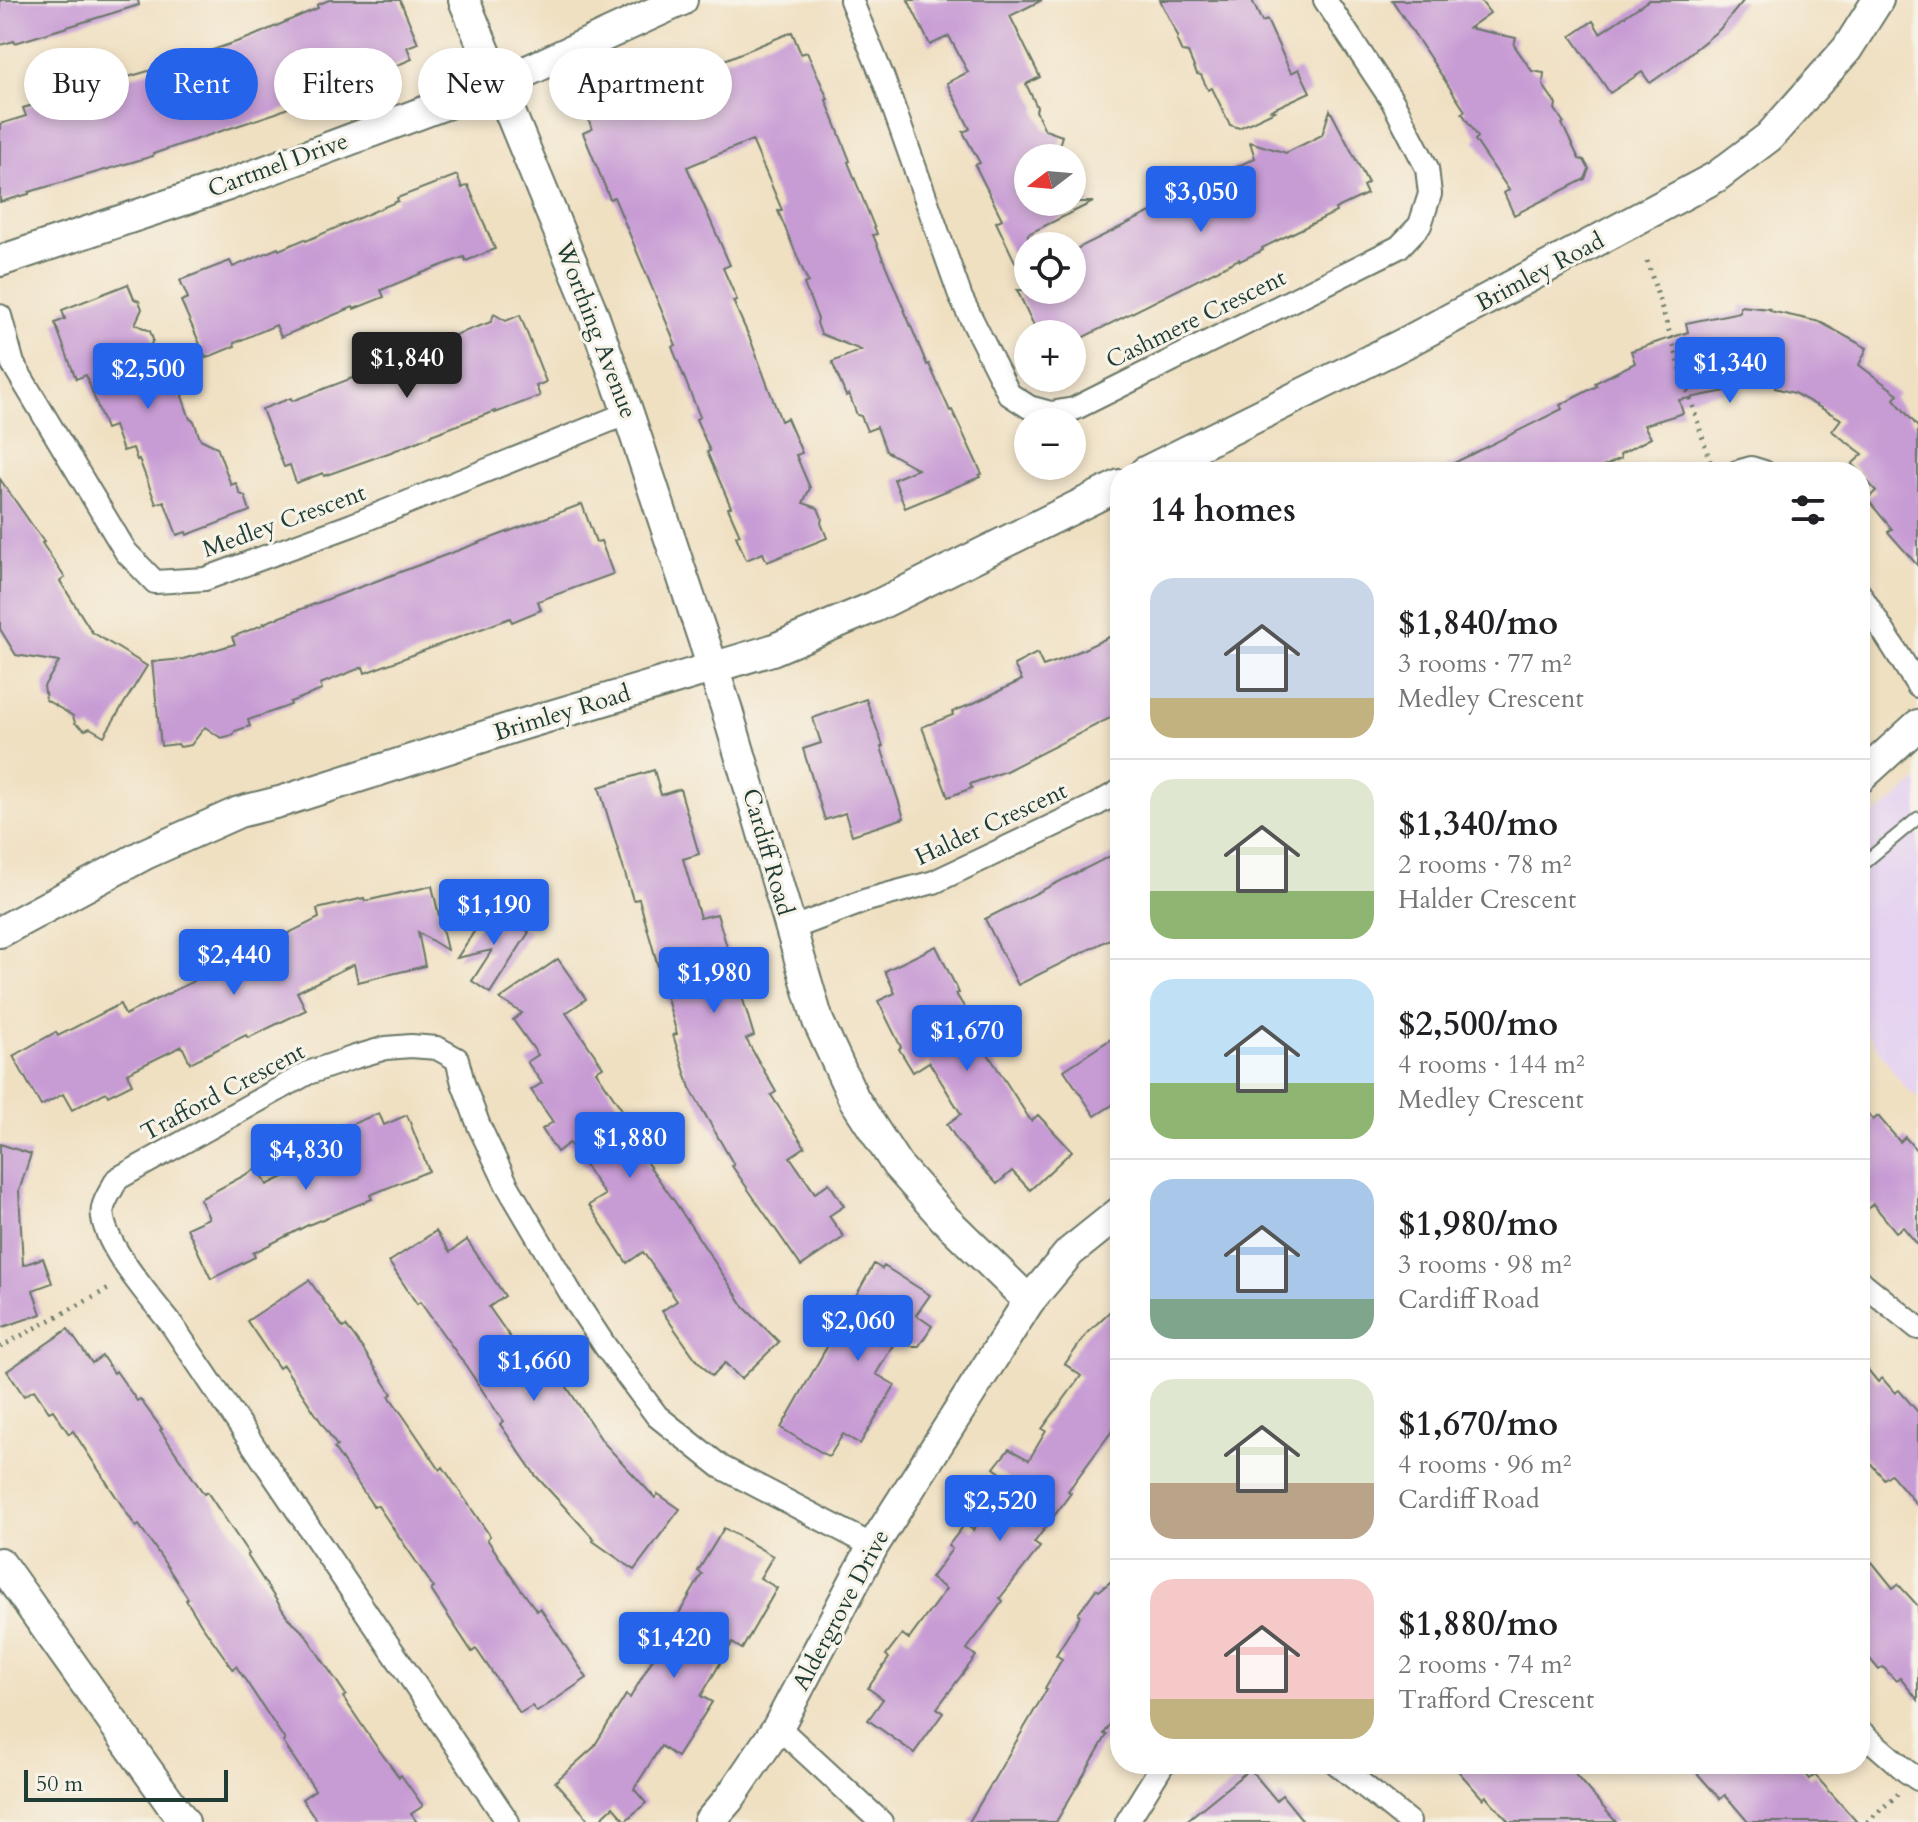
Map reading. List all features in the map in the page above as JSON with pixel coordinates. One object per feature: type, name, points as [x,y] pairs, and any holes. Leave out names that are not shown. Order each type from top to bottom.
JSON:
[{"type":"street","name":"Worthing Avenue","points":[[464,0],[484,48]]},
{"type":"street","name":"Cartmel Drive","points":[[533,68],[682,0]]},
{"type":"street","name":"Cashmere Crescent","points":[[851,0],[883,78],[961,298],[1009,394],[1029,407],[1051,413],[1074,409],[1399,247],[1420,225],[1430,194],[1427,168],[1393,102],[1325,0]]},
{"type":"street","name":"Brimley Road","points":[[1165,462],[1418,336],[1716,177],[1769,137],[1847,49],[1878,0]]},
{"type":"street","name":"Cartmel Drive","points":[[0,261],[228,185],[418,114]]},
{"type":"street","name":"Worthing Avenue","points":[[514,120],[592,312],[712,667]]},
{"type":"street","name":"Medley Crescent","points":[[0,316],[13,364],[126,552],[155,582],[205,579],[352,525],[628,413]]},
{"type":"street","name":"Brimley Road","points":[[0,932],[145,854],[239,812],[772,650],[874,607],[1110,490]]},
{"type":"street","points":[[1870,610],[1918,686]]},
{"type":"street","name":"Cardiff Road","points":[[712,667],[818,1021],[854,1099],[897,1165],[944,1218],[1029,1301]]},
{"type":"street","points":[[1870,769],[1918,725]]},
{"type":"street","name":"Halder Crescent","points":[[790,929],[867,900],[934,882],[1110,797]]},
{"type":"street","name":"Trafford Crescent","points":[[508,1822],[172,1325],[134,1276],[105,1229],[103,1208],[117,1179],[308,1073],[386,1048],[437,1048],[457,1059],[479,1126],[507,1185],[583,1313],[657,1416],[721,1467],[873,1546]]},
{"type":"street","name":"Aldergrove Drive","points":[[709,1822],[729,1799],[778,1727],[873,1546],[1029,1301],[1070,1252],[1110,1220]]},
{"type":"street","points":[[1870,1289],[1918,1328]]},
{"type":"street","points":[[0,1563],[184,1822]]},
{"type":"street","points":[[778,1727],[881,1822]]},
{"type":"street","points":[[1870,1740],[1917,1778]]},
{"type":"street","points":[[1127,1822],[1157,1774]]},
{"type":"street","points":[[1349,1774],[1409,1822]]},
{"type":"lane","points":[[1870,858],[1918,818]]},
{"type":"path","points":[[1647,261],[1710,462]]},
{"type":"path","points":[[0,1347],[134,1276]]},
{"type":"path","points":[[1867,1822],[1917,1778]]},
{"type":"shaded area","points":[[1918,780],[1918,1098],[1903,1085],[1870,1037],[1870,818]]},
{"type":"building","points":[[0,0],[138,0],[139,5],[0,45]]},
{"type":"building","points":[[329,0],[400,0],[418,43],[407,47],[412,59],[402,63],[402,48],[274,48],[274,114],[258,119],[258,48],[218,48],[318,8],[317,5]]},
{"type":"building","points":[[908,0],[1042,0],[1010,16],[1040,77],[1026,84],[1036,111],[1045,130],[1062,136],[1060,144],[1014,144],[1014,216],[1065,216],[1032,232],[1014,232],[1014,260],[996,222],[1002,219],[975,165],[980,163],[963,132],[970,129],[947,83],[968,72],[949,36],[930,45]]},
{"type":"building","points":[[1160,0],[1252,0],[1262,22],[1267,20],[1291,73],[1299,69],[1310,92],[1239,128],[1230,125],[1212,88],[1208,90],[1188,53],[1182,52],[1178,36]]},
{"type":"building","points":[[1392,0],[1480,0],[1490,13],[1469,28],[1516,38],[1514,45],[1532,71],[1544,73],[1543,85],[1556,104],[1555,109],[1579,159],[1584,160],[1589,169],[1585,179],[1514,215],[1504,193],[1509,190],[1475,140],[1478,137],[1462,113],[1465,111]]},
{"type":"building","points":[[1649,0],[1744,0],[1720,29],[1650,83],[1642,72],[1610,93],[1571,36],[1593,21],[1600,33]]},
{"type":"building","points":[[792,32],[801,54],[807,52],[828,99],[848,162],[877,234],[873,235],[927,365],[982,474],[905,508],[894,479],[918,469],[886,451],[877,427],[867,431],[849,394],[846,396],[832,362],[861,350],[821,334],[804,284],[808,282],[752,140],[687,167],[730,265],[723,268],[737,300],[733,301],[781,421],[787,418],[802,453],[796,455],[810,488],[803,503],[818,508],[827,538],[767,562],[763,553],[746,560],[736,536],[740,535],[728,508],[731,507],[696,419],[700,417],[672,347],[676,345],[614,197],[610,199],[583,133],[592,129],[589,120],[732,120],[732,57]]},
{"type":"building","points":[[145,72],[145,120],[255,120],[153,156],[0,202],[0,124],[24,117],[24,120],[129,120],[129,77]]},
{"type":"building","points":[[1330,110],[1368,183],[1363,186],[1367,194],[1263,250],[1086,336],[1086,320],[1031,320],[1024,304],[1086,304],[1086,244],[1255,158],[1250,142],[1286,153],[1322,135]]},
{"type":"building","points":[[457,175],[462,188],[468,185],[495,249],[466,261],[464,257],[427,271],[381,290],[384,297],[281,337],[276,325],[206,358],[181,301],[188,298],[180,280],[230,261],[233,267],[278,248],[306,241],[398,201],[397,198]]},
{"type":"building","points":[[128,284],[142,309],[135,324],[150,331],[153,340],[134,380],[174,365],[190,419],[194,421],[200,439],[217,447],[231,485],[236,483],[250,511],[187,535],[186,532],[177,535],[164,501],[156,504],[133,448],[123,451],[114,426],[106,429],[86,375],[76,379],[55,323],[65,319],[62,310]]},
{"type":"building","points":[[1740,306],[1770,309],[1820,322],[1867,348],[1859,365],[1898,394],[1894,399],[1918,427],[1918,566],[1888,532],[1892,529],[1870,503],[1870,496],[1876,491],[1870,484],[1870,462],[1854,462],[1863,454],[1832,431],[1841,419],[1794,393],[1775,388],[1776,384],[1724,380],[1726,391],[1679,400],[1683,413],[1644,425],[1651,438],[1620,454],[1621,458],[1613,462],[1456,462],[1562,409],[1560,405],[1635,363],[1631,351],[1688,332],[1686,323],[1740,312]]},
{"type":"building","points":[[494,314],[506,321],[520,315],[546,382],[536,386],[540,396],[324,476],[323,473],[296,483],[290,465],[284,467],[262,409],[291,398],[292,401],[445,343],[444,339],[491,322]]},
{"type":"building","points":[[0,479],[44,542],[65,578],[60,581],[92,632],[147,666],[104,736],[90,728],[85,730],[75,723],[73,716],[46,700],[44,686],[59,662],[16,655],[0,629]]},
{"type":"building","points":[[582,504],[596,542],[601,541],[613,574],[538,601],[541,610],[512,622],[510,618],[365,673],[363,667],[320,684],[322,690],[248,720],[250,726],[235,731],[233,735],[221,738],[205,727],[191,745],[161,746],[152,662],[183,659],[235,644],[232,637],[264,623]]},
{"type":"building","points":[[1110,636],[1110,718],[1006,771],[970,784],[972,788],[948,797],[922,727],[1022,680],[1014,665],[1037,653],[1043,666]]},
{"type":"building","points":[[866,699],[904,818],[852,835],[845,813],[825,820],[803,749],[821,743],[813,718]]},
{"type":"building","points":[[654,770],[661,795],[680,789],[699,854],[683,859],[700,918],[717,914],[754,1036],[746,1039],[776,1092],[771,1095],[805,1147],[790,1157],[815,1193],[829,1183],[844,1206],[829,1216],[844,1237],[801,1266],[732,1166],[690,1088],[673,1035],[677,1034],[639,899],[633,900],[599,787]]},
{"type":"building","points":[[1110,856],[1110,939],[1018,985],[985,919]]},
{"type":"building","points":[[432,886],[447,950],[418,932],[425,966],[358,982],[354,964],[297,992],[306,1010],[190,1063],[182,1046],[127,1073],[132,1084],[108,1096],[106,1092],[72,1110],[63,1094],[41,1106],[13,1056],[56,1032],[58,1036],[120,1004],[125,1015],[194,981],[192,975],[235,954],[237,959],[319,918],[317,909]]},
{"type":"building","points":[[490,907],[529,932],[490,993],[472,981],[492,950],[457,958]]},
{"type":"building","points":[[936,946],[959,993],[956,994],[992,1051],[988,1054],[1031,1121],[1038,1115],[1072,1151],[1030,1190],[1012,1171],[997,1184],[958,1142],[947,1124],[961,1114],[929,1062],[913,1072],[878,1001],[895,993],[885,971]]},
{"type":"building","points":[[558,959],[586,999],[566,1013],[603,1067],[596,1071],[635,1129],[627,1135],[745,1308],[779,1342],[741,1379],[725,1363],[712,1376],[695,1358],[662,1311],[677,1301],[643,1252],[627,1263],[589,1205],[605,1195],[569,1143],[557,1152],[542,1129],[553,1122],[531,1090],[542,1083],[527,1062],[538,1055],[513,1020],[522,1013],[500,999]]},
{"type":"building","points":[[1110,1040],[1110,1106],[1095,1116],[1064,1070]]},
{"type":"building","points":[[379,1113],[384,1125],[407,1115],[429,1171],[308,1225],[211,1279],[187,1228],[209,1218],[200,1199],[258,1168],[267,1185],[327,1156],[320,1137]]},
{"type":"building","points":[[1870,1116],[1873,1120],[1878,1116],[1900,1142],[1905,1137],[1918,1152],[1918,1245],[1903,1227],[1896,1232],[1873,1204],[1870,1207]]},
{"type":"building","points":[[0,1144],[31,1154],[19,1191],[23,1265],[43,1258],[52,1283],[33,1290],[41,1314],[0,1328]]},
{"type":"building","points":[[436,1231],[450,1252],[467,1240],[505,1296],[489,1307],[524,1357],[540,1346],[603,1442],[655,1498],[658,1494],[680,1509],[634,1570],[593,1541],[536,1476],[500,1424],[503,1421],[466,1366],[420,1302],[417,1304],[389,1262]]},
{"type":"building","points":[[874,1264],[882,1269],[884,1266],[930,1295],[916,1315],[932,1326],[919,1346],[911,1346],[897,1338],[876,1374],[895,1385],[860,1444],[843,1434],[829,1457],[781,1428]]},
{"type":"building","points":[[309,1280],[343,1328],[346,1326],[363,1349],[392,1394],[389,1396],[440,1470],[443,1467],[490,1536],[487,1539],[520,1588],[537,1611],[540,1608],[587,1678],[537,1712],[532,1706],[520,1713],[476,1649],[472,1652],[431,1590],[434,1588],[378,1506],[373,1506],[283,1365],[279,1368],[247,1321]]},
{"type":"building","points":[[1110,1311],[1110,1434],[1034,1543],[1040,1547],[1000,1598],[1003,1601],[967,1649],[976,1656],[937,1708],[943,1713],[914,1753],[868,1720],[883,1699],[868,1688],[902,1634],[909,1639],[946,1589],[931,1578],[952,1549],[948,1546],[965,1524],[973,1530],[1010,1480],[994,1468],[1009,1449],[1029,1460],[1046,1431],[1042,1429],[1081,1376],[1065,1364],[1088,1332]]},
{"type":"building","points":[[68,1329],[92,1363],[102,1356],[137,1401],[140,1399],[204,1494],[207,1492],[288,1618],[304,1633],[374,1743],[423,1806],[411,1814],[417,1822],[318,1822],[302,1799],[315,1790],[236,1666],[233,1669],[201,1624],[153,1545],[139,1525],[136,1527],[73,1431],[69,1434],[53,1410],[49,1412],[34,1390],[24,1396],[7,1371]]},
{"type":"building","points":[[1870,1372],[1878,1382],[1882,1378],[1895,1393],[1899,1390],[1918,1412],[1918,1506],[1891,1474],[1884,1479],[1870,1463]]},
{"type":"building","points":[[724,1528],[773,1556],[760,1578],[777,1588],[742,1649],[732,1643],[701,1696],[712,1702],[677,1757],[661,1746],[634,1789],[646,1803],[625,1821],[613,1807],[597,1822],[591,1822],[555,1782],[593,1748],[626,1695],[630,1698],[702,1574],[698,1571]]},
{"type":"building","points":[[1872,1562],[1893,1588],[1898,1584],[1918,1606],[1918,1700],[1900,1678],[1896,1681],[1883,1667],[1879,1670],[1870,1659]]},
{"type":"building","points":[[1110,1582],[1110,1724],[1104,1734],[1107,1735],[1056,1822],[969,1822],[1047,1689],[1062,1659],[1056,1655],[1080,1616],[1078,1614],[1096,1589],[1099,1591]]},
{"type":"building","points":[[1244,1774],[1254,1774],[1276,1800],[1282,1795],[1304,1822],[1185,1822]]},
{"type":"building","points":[[1461,1774],[1575,1774],[1616,1822],[1509,1822],[1486,1796],[1483,1799]]},
{"type":"building","points":[[1698,1774],[1806,1774],[1810,1779],[1815,1775],[1857,1822],[1748,1822],[1725,1795],[1720,1799]]}]
